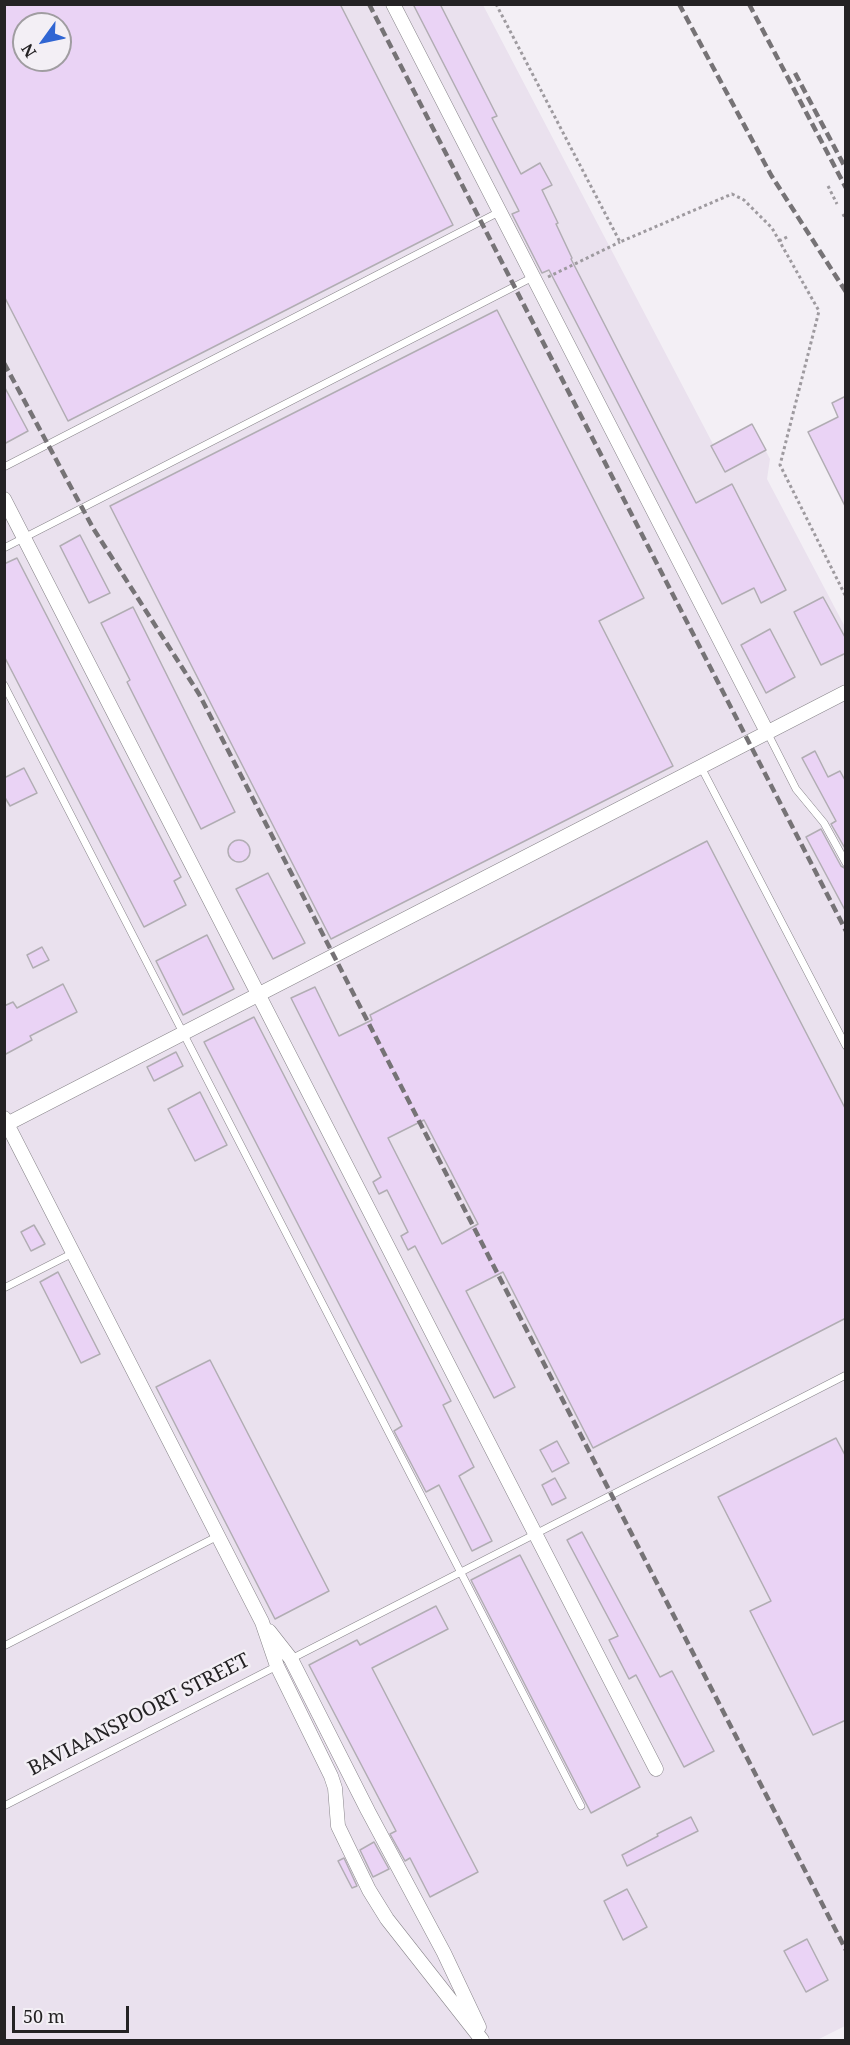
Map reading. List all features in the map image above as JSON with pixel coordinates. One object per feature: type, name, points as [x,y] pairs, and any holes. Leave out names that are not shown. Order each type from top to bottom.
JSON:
[{"type":"street","points":[[393,4],[767,732]]},
{"type":"street","points":[[4,499],[656,1769]]},
{"type":"street","points":[[484,2040],[387,1919],[369,1890],[338,1826],[335,1788],[331,1776],[277,1666],[262,1622],[5,1122],[185,1034],[846,692]]},
{"type":"street","points":[[262,1622],[291,1659],[368,1811],[444,1953],[484,2040]]},
{"type":"street","name":"BAVIAANSPOORT STREET","points":[[277,1666],[291,1659]]},
{"type":"lane","points":[[4,467],[499,212]]},
{"type":"lane","points":[[4,548],[534,280]]},
{"type":"lane","points":[[4,685],[581,1806]]},
{"type":"lane","points":[[767,732],[796,789],[824,823],[846,863]]},
{"type":"lane","points":[[701,767],[846,1046]]},
{"type":"lane","points":[[4,1288],[73,1253]]},
{"type":"lane","points":[[291,1659],[846,1375]]},
{"type":"lane","points":[[4,1646],[218,1536]]},
{"type":"lane","name":"BAVIAANSPOORT STREET","points":[[4,1806],[277,1666]]},
{"type":"path","points":[[496,4],[620,242]]},
{"type":"path","points":[[828,186],[837,204]]},
{"type":"path","points":[[534,280],[732,194],[744,200],[772,228],[819,311],[780,465],[846,597]]},
{"type":"path","points":[[843,214],[846,220]]},
{"type":"path","points":[[779,241],[789,236]]},
{"type":"shaded area","points":[[5,5],[483,5],[713,444],[752,424],[770,459],[767,479],[845,627],[845,2026],[817,2040],[5,2040]]},
{"type":"building","points":[[4,4],[340,4],[453,225],[68,421],[4,296]]},
{"type":"building","points":[[413,4],[440,4],[497,116],[492,118],[521,174],[540,163],[552,185],[542,190],[558,223],[556,224],[571,259],[696,503],[732,484],[786,590],[761,603],[754,588],[722,604],[549,270],[542,273],[512,214],[519,211]]},
{"type":"building","points":[[497,310],[644,598],[599,621],[673,766],[331,939],[110,506]]},
{"type":"building","points":[[4,386],[28,431],[4,444]]},
{"type":"building","points":[[846,396],[846,508],[808,432],[838,417],[832,403]]},
{"type":"building","points":[[752,424],[766,450],[725,472],[711,446]]},
{"type":"building","points":[[80,535],[110,593],[89,603],[60,546]]},
{"type":"building","points":[[17,558],[181,877],[174,881],[186,905],[144,927],[4,656],[4,564]]},
{"type":"building","points":[[823,597],[846,639],[846,653],[821,665],[794,612]]},
{"type":"building","points":[[133,607],[235,812],[201,829],[127,682],[130,680],[101,623]]},
{"type":"building","points":[[770,629],[795,677],[766,693],[741,645]]},
{"type":"building","points":[[815,751],[828,777],[840,771],[846,782],[846,850],[831,824],[836,821],[802,758]]},
{"type":"building","points":[[24,768],[37,793],[10,806],[4,796],[4,778]]},
{"type":"building","points":[[821,829],[841,866],[846,869],[846,912],[806,837]]},
{"type":"building","points":[[235,840],[243,840],[250,847],[250,855],[243,862],[235,862],[228,855],[228,847]]},
{"type":"building","points":[[707,841],[846,1110],[846,1318],[593,1448],[503,1272],[466,1291],[515,1387],[494,1398],[415,1246],[408,1250],[401,1236],[408,1232],[387,1190],[379,1194],[373,1182],[381,1177],[291,998],[315,987],[339,1036],[372,1020],[370,1015]],"holes":[[[424,1120],[478,1224],[442,1244],[388,1138]]]},
{"type":"building","points":[[268,873],[305,943],[273,959],[236,889]]},
{"type":"building","points":[[207,935],[234,989],[183,1015],[156,961]]},
{"type":"building","points":[[42,947],[49,960],[33,968],[27,955]]},
{"type":"building","points":[[63,984],[77,1012],[30,1036],[32,1040],[4,1055],[4,1006],[13,1002],[17,1008]]},
{"type":"building","points":[[254,1017],[451,1401],[443,1405],[474,1467],[459,1476],[492,1541],[472,1551],[439,1485],[426,1492],[394,1431],[402,1426],[204,1042]]},
{"type":"building","points":[[176,1052],[183,1066],[154,1081],[147,1067]]},
{"type":"building","points":[[200,1092],[227,1145],[195,1161],[168,1109]]},
{"type":"building","points":[[34,1225],[45,1244],[31,1251],[21,1232]]},
{"type":"building","points":[[58,1272],[100,1354],[81,1363],[40,1282]]},
{"type":"building","points":[[210,1360],[329,1591],[275,1619],[156,1387]]},
{"type":"building","points":[[836,1438],[846,1457],[846,1720],[813,1735],[750,1611],[771,1601],[718,1497]]},
{"type":"building","points":[[557,1441],[569,1463],[552,1472],[540,1450]]},
{"type":"building","points":[[555,1478],[566,1498],[552,1505],[542,1485]]},
{"type":"building","points":[[582,1532],[660,1677],[672,1671],[714,1751],[684,1767],[636,1675],[629,1679],[609,1640],[618,1636],[567,1540]]},
{"type":"building","points":[[520,1555],[640,1787],[591,1813],[471,1580]]},
{"type":"building","points":[[436,1606],[448,1629],[372,1668],[478,1872],[430,1897],[410,1858],[405,1861],[390,1834],[396,1831],[309,1665],[357,1640],[360,1645]]},
{"type":"building","points":[[691,1817],[698,1831],[627,1866],[622,1855]]},
{"type":"building","points":[[374,1842],[389,1869],[373,1877],[360,1850]]},
{"type":"building","points":[[344,1858],[357,1886],[352,1888],[338,1861]]},
{"type":"building","points":[[627,1889],[647,1927],[623,1940],[604,1901]]},
{"type":"building","points":[[807,1939],[828,1980],[806,1992],[784,1951]]},
{"type":"railway","points":[[369,4],[846,931]]},
{"type":"railway","points":[[679,4],[771,175],[846,292]]},
{"type":"railway","points":[[749,4],[846,188]]},
{"type":"railway","points":[[795,73],[846,169]]},
{"type":"railway","points":[[4,363],[93,528],[199,694],[846,1950]]}]
